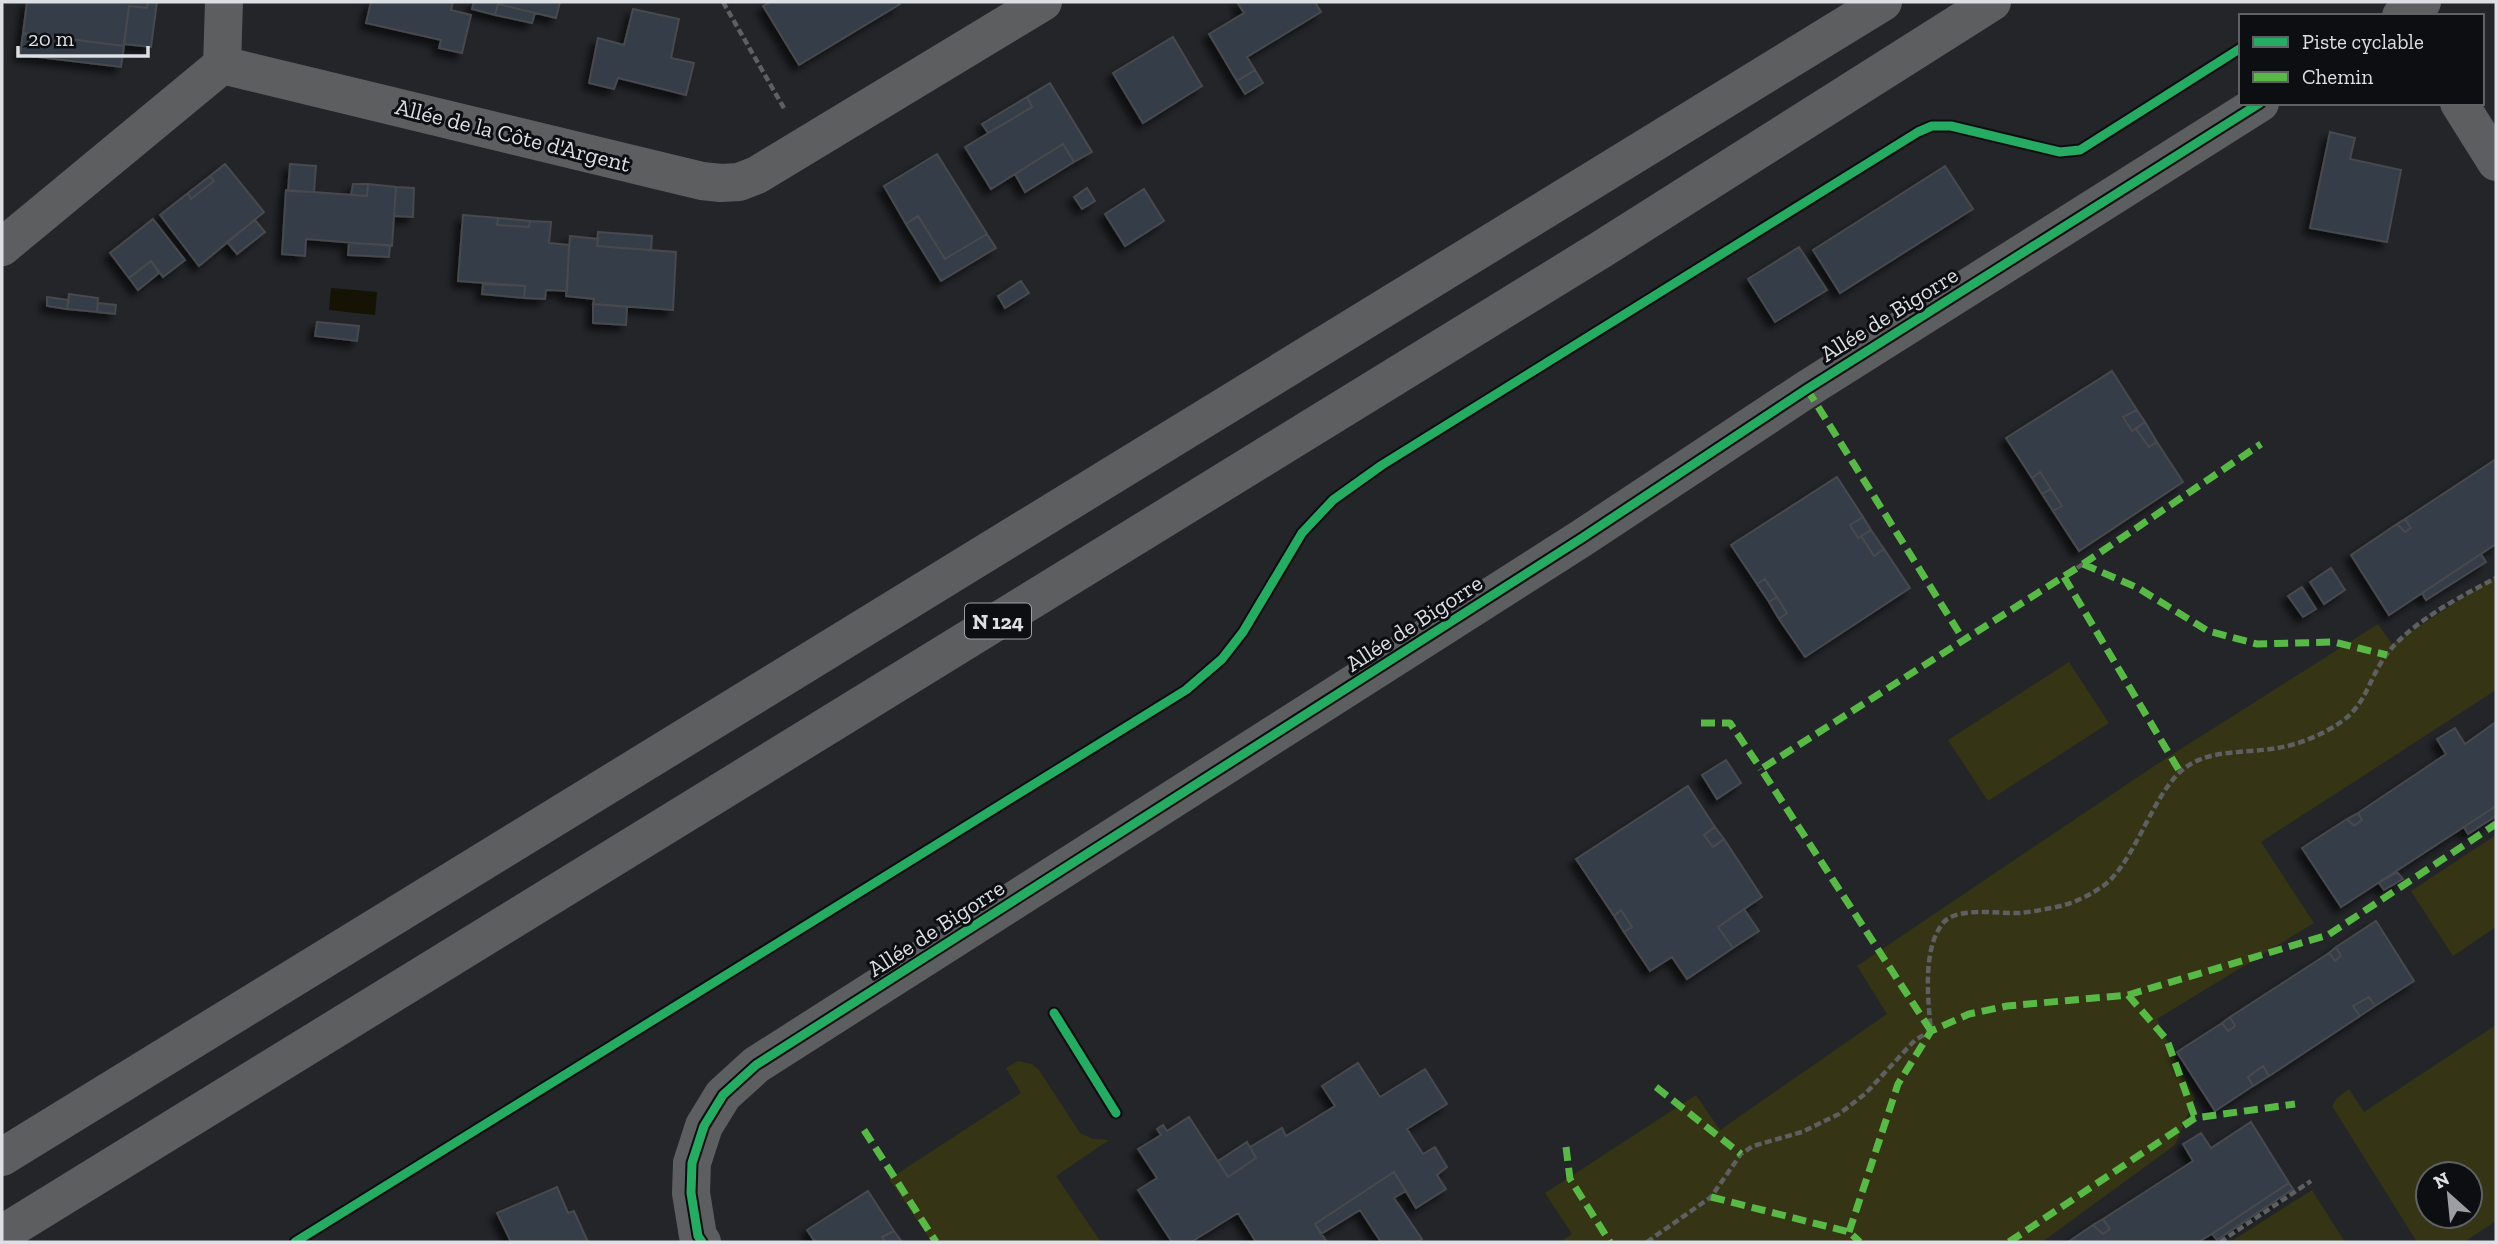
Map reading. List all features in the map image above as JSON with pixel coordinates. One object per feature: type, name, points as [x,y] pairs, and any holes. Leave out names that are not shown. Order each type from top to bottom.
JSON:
[{"type":"highway","name":"N 124","points":[[2,1157],[1883,2]]},
{"type":"highway","name":"N 124","points":[[2,1234],[1602,249],[1992,2]]},
{"type":"street","points":[[2,247],[222,65],[223,2]]},
{"type":"street","name":"Allée de la Côte d'Argent","points":[[222,65],[688,178],[721,183],[739,182],[757,176],[1043,2]]},
{"type":"street","points":[[2405,14],[2422,2]]},
{"type":"street","name":"Allée de Bigorre","points":[[702,1242],[698,1236],[691,1193],[692,1163],[704,1126],[723,1095],[756,1065],[1582,538],[1807,389],[2257,105]]},
{"type":"street","points":[[2460,105],[2496,162]]},
{"type":"path","points":[[723,2],[807,146]]},
{"type":"path","points":[[2077,568],[2083,564]]},
{"type":"path","points":[[1647,1242],[1711,1197],[1741,1154],[1754,1146],[1802,1132],[1839,1114],[1865,1094],[1915,1040],[1931,1031],[1927,988],[1931,955],[1934,937],[1945,920],[1968,912],[2020,913],[2053,908],[2081,900],[2104,886],[2117,872],[2155,807],[2180,772],[2198,760],[2215,755],[2279,748],[2342,722],[2361,701],[2381,662],[2397,642],[2434,614],[2496,578]]},
{"type":"path","points":[[2220,1242],[2311,1181]]},
{"type":"shaded area","points":[[331,288],[377,292],[375,315],[329,310]]},
{"type":"shaded area","points":[[2496,576],[2496,690],[2261,842],[2314,923],[2157,1019],[2195,1098],[2175,1145],[2042,1242],[1560,1242],[1572,1234],[1545,1193],[1696,1095],[1720,1130],[1887,1014],[1857,966],[2154,766],[2378,624],[2392,644]]},
{"type":"shaded area","points":[[2069,662],[2109,723],[1988,801],[1948,740]]},
{"type":"shaded area","points":[[2496,835],[2496,927],[2453,956],[2411,891]]},
{"type":"shaded area","points":[[2496,1025],[2496,1221],[2484,1229],[2484,1160],[2414,1160],[2414,1230],[2482,1230],[2464,1242],[2417,1242],[2332,1106],[2337,1098],[2349,1089],[2364,1112]]},
{"type":"shaded area","points":[[1018,1061],[1032,1064],[1039,1070],[1080,1133],[1093,1139],[1109,1140],[1056,1176],[1101,1242],[932,1242],[889,1179],[1021,1093],[1006,1068]]},
{"type":"shaded area","points":[[2312,1190],[2345,1242],[2230,1242]]},
{"type":"building","points":[[27,2],[148,2],[147,8],[129,6],[124,46],[23,33]]},
{"type":"building","points":[[148,2],[157,2],[151,47],[124,44],[129,6],[147,8]]},
{"type":"building","points":[[371,2],[453,2],[451,10],[471,15],[462,53],[439,48],[441,40],[366,23]]},
{"type":"building","points":[[474,2],[560,2],[556,18],[498,4],[495,15],[472,9]]},
{"type":"building","points":[[771,2],[900,4],[799,65],[763,6]]},
{"type":"building","points":[[1237,2],[1315,2],[1321,12],[1247,57],[1255,70],[1237,81],[1209,34],[1244,13]]},
{"type":"building","points":[[498,4],[535,13],[532,23],[495,15]]},
{"type":"building","points":[[633,9],[679,19],[671,58],[694,63],[686,95],[618,78],[614,89],[589,83],[598,38],[624,45]]},
{"type":"building","points":[[23,33],[124,46],[121,67],[20,55]]},
{"type":"building","points":[[1173,37],[1202,86],[1143,123],[1113,73]]},
{"type":"building","points":[[1255,70],[1263,83],[1245,94],[1237,81]]},
{"type":"building","points":[[1050,83],[1092,152],[1074,162],[1063,144],[991,189],[965,147],[1032,107],[1027,97]]},
{"type":"building","points":[[1027,97],[1032,107],[988,133],[982,124]]},
{"type":"building","points":[[2330,132],[2355,138],[2350,159],[2401,170],[2387,242],[2310,228]]},
{"type":"building","points":[[1063,144],[1074,162],[1025,192],[1015,174]]},
{"type":"building","points":[[937,154],[987,234],[945,259],[918,216],[906,224],[884,186]]},
{"type":"building","points":[[225,164],[264,212],[199,266],[160,215],[188,193],[191,199],[214,181],[210,176]]},
{"type":"building","points":[[290,164],[316,166],[314,192],[288,191]]},
{"type":"building","points":[[1945,166],[1973,209],[1840,293],[1813,250]]},
{"type":"building","points":[[210,176],[214,181],[191,199],[188,193]]},
{"type":"building","points":[[353,184],[368,184],[367,196],[351,195]]},
{"type":"building","points":[[368,184],[396,187],[392,246],[306,239],[305,256],[282,254],[286,190],[367,196]]},
{"type":"building","points":[[396,187],[414,188],[413,217],[394,216]]},
{"type":"building","points":[[1087,188],[1095,201],[1082,209],[1074,197]]},
{"type":"building","points":[[1144,189],[1164,221],[1125,246],[1105,214]]},
{"type":"building","points":[[463,215],[498,218],[497,225],[529,227],[530,221],[551,222],[549,243],[569,245],[567,291],[546,290],[545,299],[524,298],[525,286],[458,281]]},
{"type":"building","points":[[918,216],[945,259],[987,234],[996,248],[941,281],[906,224]]},
{"type":"building","points":[[498,218],[530,221],[529,227],[497,225]]},
{"type":"building","points":[[153,219],[185,260],[163,277],[151,261],[129,278],[110,253]]},
{"type":"building","points":[[255,220],[265,232],[237,254],[227,242]]},
{"type":"building","points":[[598,232],[652,236],[651,250],[597,246]]},
{"type":"building","points":[[570,236],[598,239],[597,246],[676,252],[673,310],[593,304],[594,299],[566,296]]},
{"type":"building","points":[[349,243],[390,245],[389,257],[348,255]]},
{"type":"building","points":[[1799,247],[1827,290],[1775,322],[1748,279]]},
{"type":"building","points":[[151,261],[159,273],[138,290],[129,278]]},
{"type":"building","points":[[1021,281],[1029,293],[1005,308],[998,296]]},
{"type":"building","points":[[483,284],[525,286],[524,298],[482,294]]},
{"type":"building","points":[[69,294],[98,298],[97,312],[67,309]]},
{"type":"building","points":[[47,297],[69,300],[67,309],[47,306]]},
{"type":"building","points":[[98,303],[116,305],[115,314],[97,312]]},
{"type":"building","points":[[593,304],[627,307],[626,325],[593,323]]},
{"type":"building","points":[[317,322],[359,326],[357,341],[315,336]]},
{"type":"building","points":[[2112,371],[2137,410],[2123,417],[2132,431],[2136,429],[2149,447],[2157,442],[2183,482],[2079,551],[2053,511],[2062,506],[2040,472],[2032,478],[2006,438]]},
{"type":"building","points":[[2137,410],[2145,422],[2132,431],[2123,417]]},
{"type":"building","points":[[2145,422],[2157,442],[2149,447],[2136,429]]},
{"type":"building","points":[[2496,459],[2496,544],[2389,615],[2351,555],[2397,524],[2405,532],[2411,528],[2405,519]]},
{"type":"building","points":[[2040,472],[2051,489],[2042,494],[2032,478]]},
{"type":"building","points":[[1837,477],[1863,517],[1850,525],[1858,538],[1861,536],[1874,556],[1884,549],[1910,588],[1805,657],[1779,619],[1787,613],[1765,579],[1757,584],[1731,545]]},
{"type":"building","points":[[2051,489],[2062,506],[2053,511],[2042,494]]},
{"type":"building","points":[[1863,517],[1871,530],[1858,538],[1850,525]]},
{"type":"building","points":[[2405,519],[2411,528],[2405,532],[2397,524]]},
{"type":"building","points":[[1871,530],[1884,549],[1874,556],[1861,536]]},
{"type":"building","points":[[2481,554],[2486,562],[2426,600],[2422,593]]},
{"type":"building","points":[[2331,568],[2345,590],[2324,604],[2310,582]]},
{"type":"building","points":[[1765,579],[1777,597],[1769,602],[1757,584]]},
{"type":"building","points":[[2302,587],[2316,609],[2303,617],[2288,596]]},
{"type":"building","points":[[1777,597],[1787,613],[1779,619],[1769,602]]},
{"type":"building","points":[[2496,722],[2496,806],[2341,907],[2302,848],[2347,819],[2354,826],[2362,820],[2358,813],[2446,754],[2437,739],[2455,728],[2465,744]]},
{"type":"building","points":[[1726,760],[1741,783],[1717,799],[1702,775]]},
{"type":"building","points":[[1688,786],[1715,827],[1704,835],[1713,847],[1724,839],[1762,897],[1718,927],[1733,948],[1687,979],[1672,957],[1650,971],[1624,932],[1632,927],[1621,910],[1614,916],[1576,859]]},
{"type":"building","points":[[2496,806],[2496,816],[2468,834],[2464,827]]},
{"type":"building","points":[[2358,813],[2362,820],[2354,826],[2347,819]]},
{"type":"building","points":[[1715,827],[1724,839],[1713,847],[1704,835]]},
{"type":"building","points":[[2397,872],[2403,879],[2384,890],[2379,883]]},
{"type":"building","points":[[1744,909],[1759,931],[1733,948],[1718,927]]},
{"type":"building","points":[[1621,910],[1632,927],[1624,932],[1614,916]]},
{"type":"building","points":[[2376,921],[2414,981],[2375,1006],[2369,997],[2353,1006],[2360,1016],[2269,1076],[2263,1066],[2248,1077],[2253,1086],[2215,1111],[2177,1052],[2222,1023],[2228,1031],[2235,1026],[2230,1017],[2329,953],[2335,961],[2341,956],[2336,947]]},
{"type":"building","points":[[2336,947],[2341,956],[2335,961],[2329,953]]},
{"type":"building","points":[[2369,997],[2375,1006],[2360,1016],[2353,1006]]},
{"type":"building","points":[[2230,1017],[2235,1026],[2228,1031],[2222,1023]]},
{"type":"building","points":[[1358,1063],[1380,1097],[1425,1069],[1447,1104],[1407,1129],[1423,1154],[1435,1147],[1447,1167],[1437,1175],[1446,1189],[1416,1208],[1394,1172],[1315,1224],[1327,1242],[1256,1242],[1238,1213],[1191,1242],[1172,1242],[1138,1190],[1157,1178],[1138,1149],[1161,1135],[1157,1129],[1163,1125],[1167,1131],[1189,1117],[1228,1177],[1256,1158],[1250,1147],[1282,1128],[1286,1136],[1335,1106],[1322,1086]]},
{"type":"building","points":[[2263,1066],[2269,1076],[2253,1086],[2248,1077]]},
{"type":"building","points":[[2251,1122],[2289,1183],[2212,1234],[2198,1242],[2068,1242],[2093,1225],[2103,1234],[2110,1229],[2103,1219],[2193,1161],[2183,1144],[2201,1133],[2211,1148]]},
{"type":"building","points":[[1247,1142],[1256,1158],[1228,1177],[1218,1161]]},
{"type":"building","points":[[1394,1172],[1406,1191],[1394,1198],[1422,1239],[1417,1242],[1381,1242],[1360,1210],[1321,1234],[1315,1224]]},
{"type":"building","points":[[2289,1183],[2293,1189],[2217,1240],[2212,1234]]},
{"type":"building","points":[[557,1187],[568,1213],[574,1211],[588,1242],[511,1242],[497,1213]]},
{"type":"building","points":[[868,1191],[894,1231],[882,1237],[885,1242],[815,1242],[807,1230]]},
{"type":"building","points":[[2103,1219],[2110,1229],[2103,1234],[2093,1225]]},
{"type":"building","points":[[894,1231],[902,1242],[885,1242],[882,1237]]},
{"type":"marked path","points":[[1807,389],[1963,639]]},
{"type":"marked path","points":[[2083,564],[2261,444]]},
{"type":"marked path","points":[[2083,564],[2138,588],[2208,631],[2257,644],[2334,642],[2387,655]]},
{"type":"marked path","points":[[1931,1031],[1761,769],[2077,568]]},
{"type":"marked path","points":[[2064,577],[2180,772]]},
{"type":"marked path","points":[[1701,723],[1730,723],[1761,769]]},
{"type":"marked path","points":[[2128,995],[2328,935],[2496,824]]},
{"type":"marked path","points":[[1849,1232],[1898,1084],[1931,1031],[1969,1014],[2007,1006],[2128,995],[2167,1040],[2195,1118]]},
{"type":"marked path","points":[[1656,1087],[1741,1154]]},
{"type":"marked path","points":[[2009,1242],[2195,1118],[2295,1104]]},
{"type":"marked path","points":[[864,1130],[936,1242]]},
{"type":"marked path","points":[[1566,1147],[1570,1179],[1610,1242]]},
{"type":"marked path","points":[[1711,1197],[1849,1232],[1860,1242]]},
{"type":"cycle path","points":[[295,1242],[1186,690],[1222,659],[1243,632],[1302,533],[1333,500],[1382,465],[1918,132],[1932,126],[1951,126],[2060,152],[2080,150],[2239,49]]},
{"type":"cycle path","points":[[702,1242],[698,1236],[691,1193],[692,1163],[704,1126],[723,1095],[756,1065],[1582,538],[1807,389],[2257,105]]},
{"type":"cycle path","points":[[1054,1013],[1116,1113]]}]
